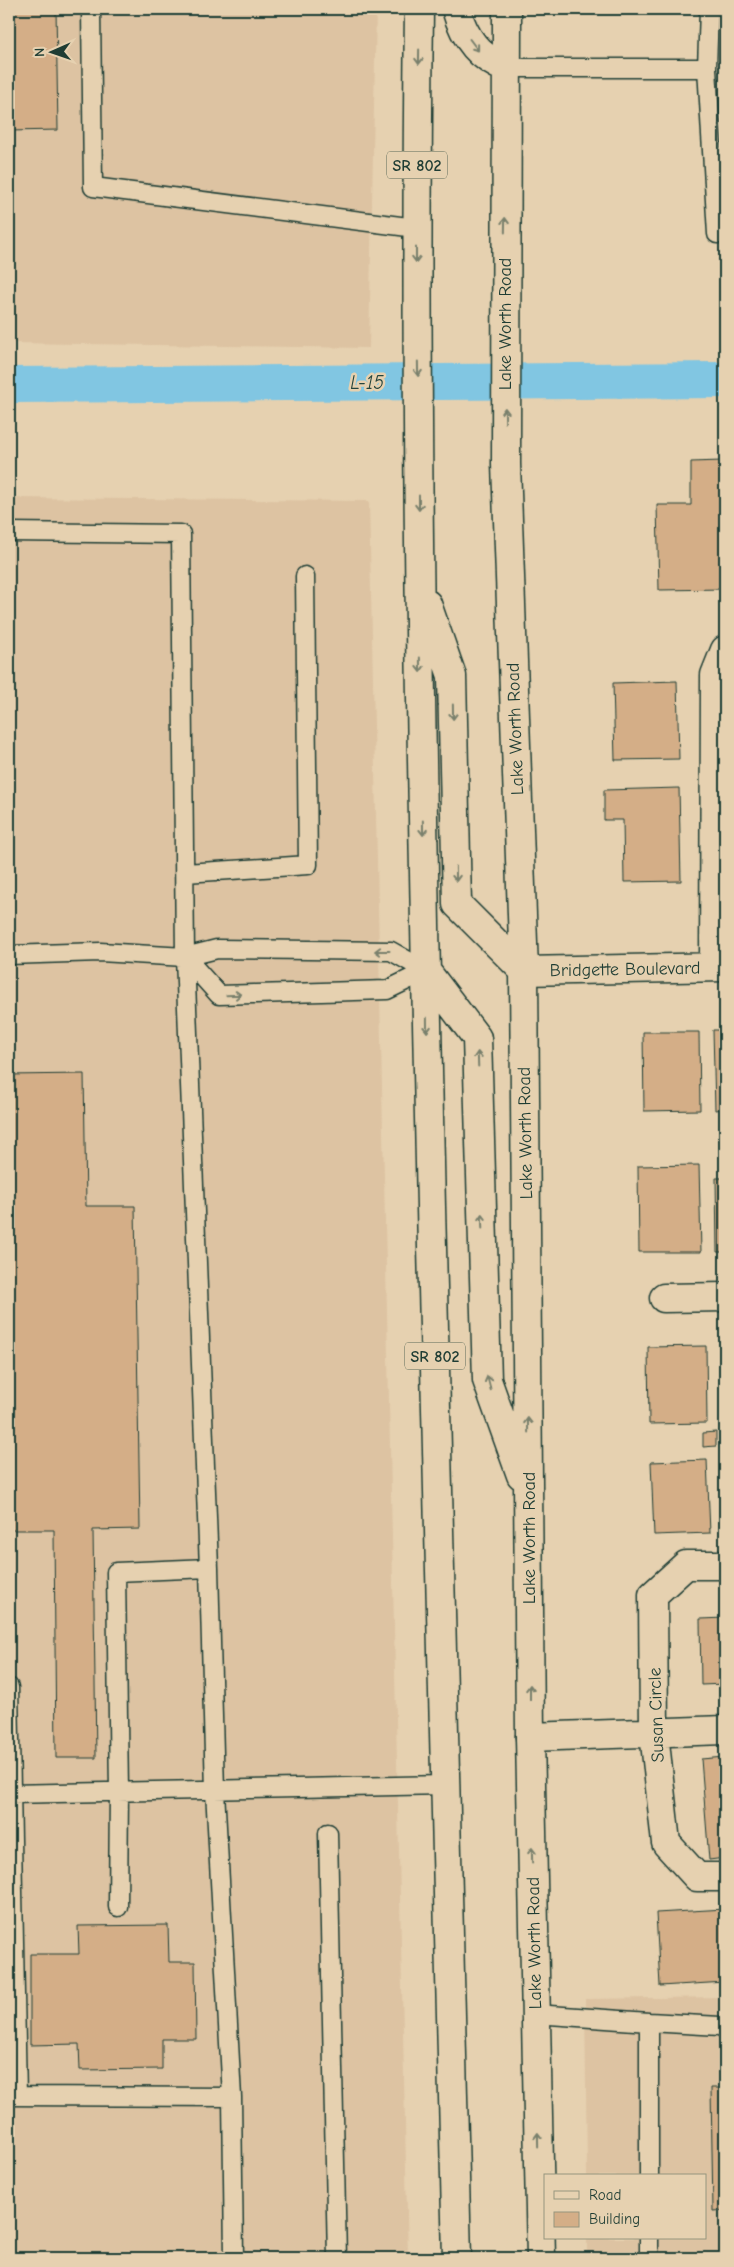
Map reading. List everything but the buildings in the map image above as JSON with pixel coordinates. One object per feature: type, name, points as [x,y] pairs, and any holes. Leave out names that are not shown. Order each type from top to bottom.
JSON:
[{"type":"main road","name":"SR 802","points":[[419,9],[416,228],[419,581],[426,971],[457,2258]]},
{"type":"main road","points":[[456,9],[461,25],[474,46],[489,62],[506,68]]},
{"type":"main road","name":"Lake Worth Road","points":[[506,9],[504,308],[506,464],[524,971],[530,1736],[541,2258]]},
{"type":"main road","points":[[419,581],[452,676],[456,904],[524,971]]},
{"type":"main road","points":[[720,967],[715,675],[725,650]]},
{"type":"main road","name":"Bridgette Boulevard","points":[[524,971],[720,967]]},
{"type":"main road","points":[[426,971],[477,1038],[487,1380],[528,1495]]},
{"type":"main road","points":[[664,1298],[725,1297]]},
{"type":"main road","name":"Susan Circle","points":[[725,1565],[686,1565],[653,1595],[654,1733],[666,1843],[697,1877],[725,1876]]},
{"type":"main road","points":[[530,1736],[725,1730]]},
{"type":"lane","points":[[91,9],[93,187],[416,228]]},
{"type":"lane","points":[[708,9],[707,68],[717,234],[725,234]]},
{"type":"lane","points":[[506,68],[707,68]]},
{"type":"lane","points":[[9,532],[182,534],[185,957],[209,1568],[215,1791],[232,2097],[234,2258]]},
{"type":"lane","points":[[185,874],[308,865],[305,576]]},
{"type":"lane","points":[[9,955],[100,952],[185,957],[216,949],[391,951],[426,971]]},
{"type":"lane","points":[[185,957],[219,995],[387,990],[426,971]]},
{"type":"lane","points":[[118,1907],[119,1792],[116,1572],[209,1568]]},
{"type":"lane","points":[[9,1687],[13,2096],[232,2097]]},
{"type":"lane","points":[[10,1794],[445,1785]]},
{"type":"lane","points":[[328,1833],[337,2258]]},
{"type":"lane","points":[[535,2014],[724,2026]]},
{"type":"lane","points":[[649,2022],[649,2174]]},
{"type":"lane","points":[[649,2240],[649,2258]]},
{"type":"shaded area","points":[[9,9],[376,9],[369,348],[9,343]]},
{"type":"shaded area","points":[[9,498],[369,501],[408,2258],[9,2258]]},
{"type":"shaded area","points":[[725,1997],[725,2258],[587,2258],[587,2240],[706,2240],[706,2174],[587,2174],[585,1999]]},
{"type":"waterway","name":"L-15","points":[[9,385],[725,380]]}]
